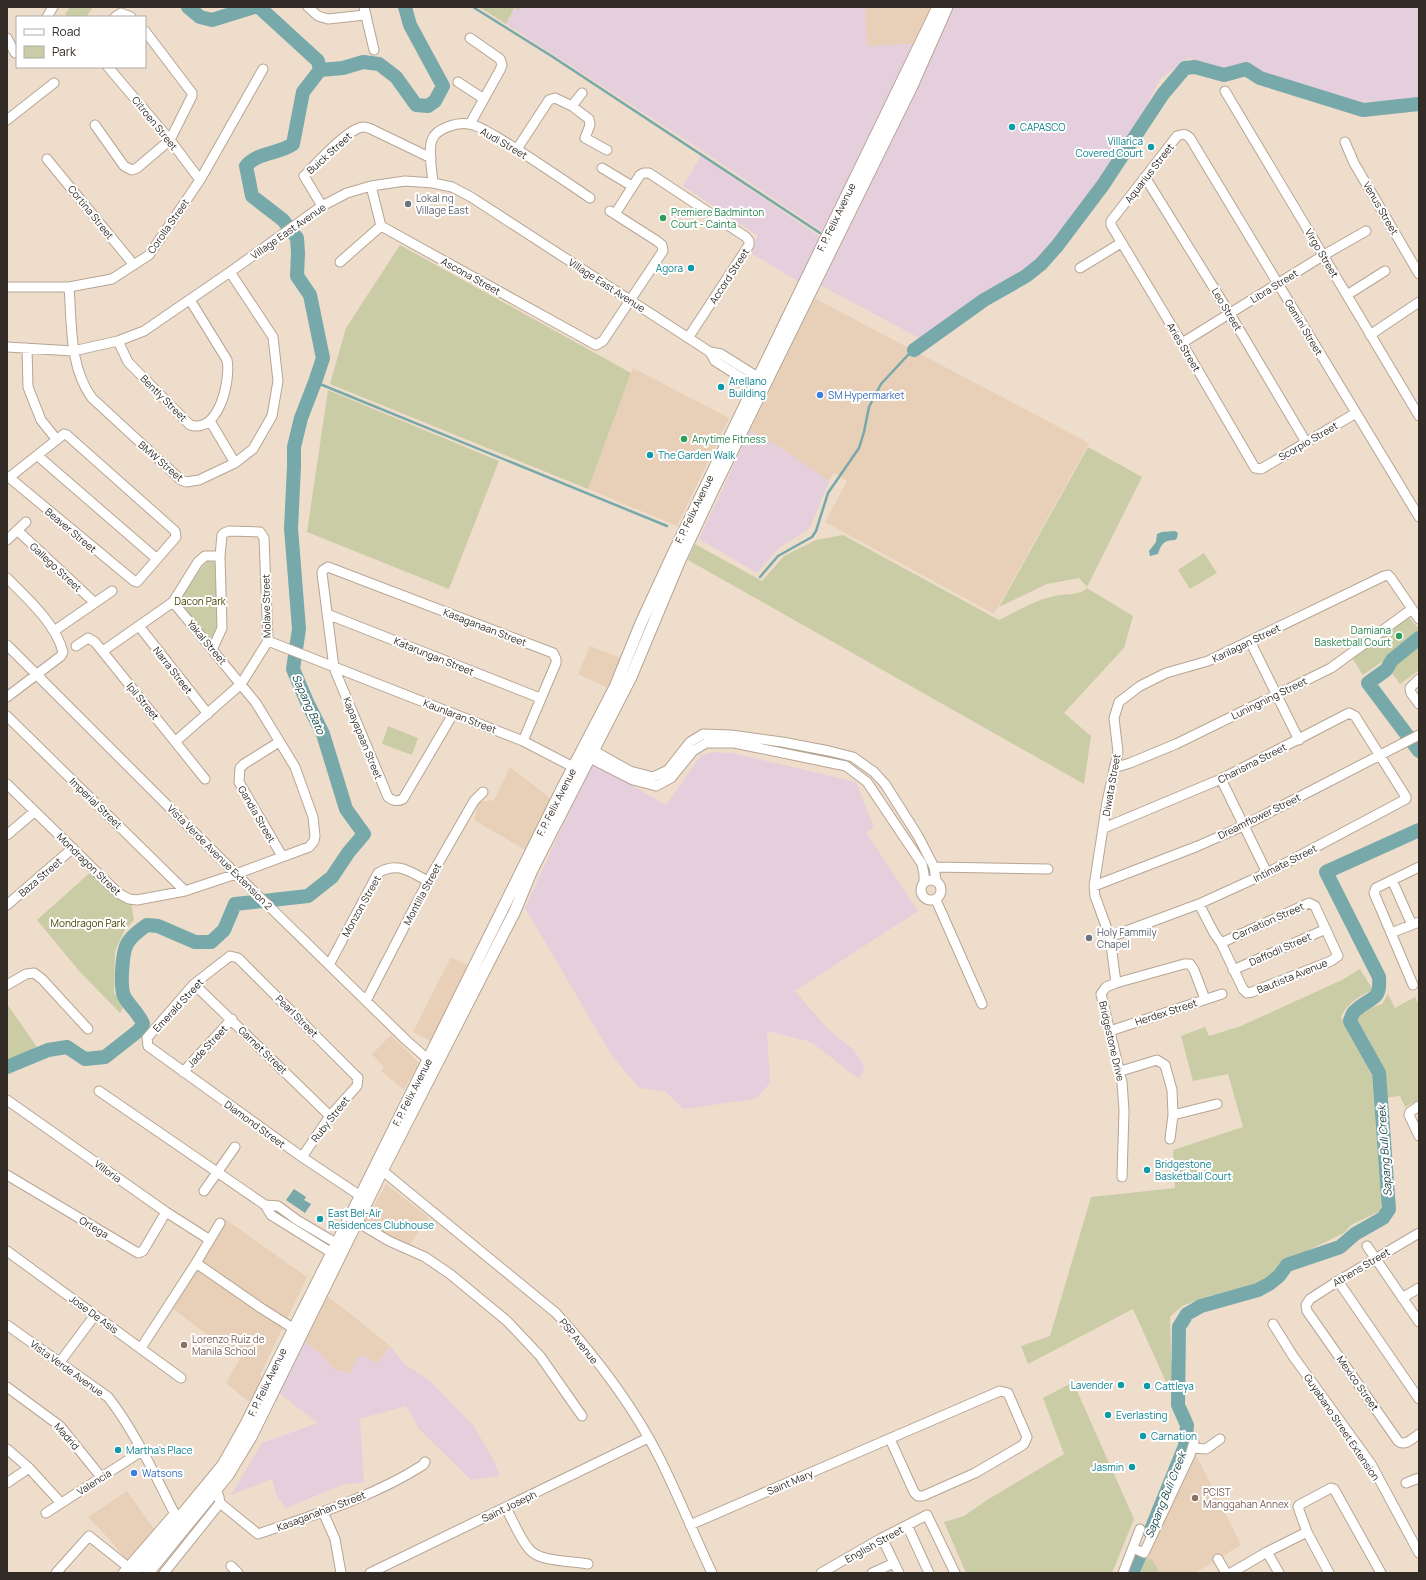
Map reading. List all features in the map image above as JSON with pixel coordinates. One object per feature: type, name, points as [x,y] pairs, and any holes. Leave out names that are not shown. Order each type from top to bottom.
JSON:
[{"type":"main road","name":"F. P. Felix Avenue","points":[[760,384],[938,7]]},
{"type":"main road","name":"F. P. Felix Avenue","points":[[148,1573],[177,1517],[216,1490],[228,1475],[250,1437],[297,1331],[587,752],[660,580],[912,86],[946,7]]},
{"type":"main road","name":"F. P. Felix Avenue","points":[[129,1571],[223,1466],[297,1331]]},
{"type":"street","points":[[48,16],[53,7]]},
{"type":"street","points":[[308,7],[318,16],[328,19],[364,11],[374,50]]},
{"type":"street","points":[[116,16],[121,13],[129,16]]},
{"type":"street","points":[[95,125],[124,166],[132,170],[137,168],[170,140],[192,96],[192,93],[146,32]]},
{"type":"street","points":[[7,38],[16,52],[7,59]]},
{"type":"street","points":[[470,38],[500,59],[502,65],[470,124]]},
{"type":"street","name":"Citroen Street","points":[[109,68],[170,140],[200,180]]},
{"type":"street","name":"Corolla Street","points":[[7,287],[69,288],[112,279],[149,255],[200,180],[263,69]]},
{"type":"street","points":[[458,82],[484,99]]},
{"type":"street","points":[[7,120],[54,83]]},
{"type":"street","name":"Virgo Street","points":[[1225,91],[1419,416]]},
{"type":"street","points":[[572,106],[582,93]]},
{"type":"street","points":[[517,149],[548,100],[555,98],[572,106],[589,119],[590,125],[585,138],[607,150]]},
{"type":"street","name":"Audi Street","points":[[433,183],[431,144],[435,135],[442,129],[449,126],[470,124],[488,132],[517,149],[590,198]]},
{"type":"street","name":"Buick Street","points":[[322,206],[304,176],[346,136],[359,128],[365,127],[371,129],[431,158]]},
{"type":"street","name":"Aquarius Street","points":[[1111,221],[1177,136],[1187,134],[1190,138]]},
{"type":"street","name":"Gemini Street","points":[[1190,138],[1419,517]]},
{"type":"street","name":"Venus Street","points":[[1345,142],[1354,163],[1419,274]]},
{"type":"street","name":"Cortina Street","points":[[47,159],[134,265]]},
{"type":"street","points":[[602,168],[632,186]]},
{"type":"street","name":"Accord Street","points":[[630,300],[662,251],[662,245],[657,240],[612,212],[640,175],[649,173],[750,241],[749,245],[688,338]]},
{"type":"street","name":"Leo Street","points":[[1145,177],[1230,314],[1306,442]]},
{"type":"street","name":"Village East Avenue","points":[[7,347],[73,351],[118,341],[144,330],[190,300],[322,206],[347,193],[371,186],[405,181],[433,183],[452,187],[472,197],[710,352],[721,354],[742,372],[760,384]]},
{"type":"street","points":[[340,262],[381,226],[378,221],[371,186]]},
{"type":"street","name":"Aries Street","points":[[1111,221],[1112,228],[1182,343],[1255,468],[1260,469]]},
{"type":"street","name":"Ascona Street","points":[[381,226],[593,344],[598,344],[603,341],[630,300]]},
{"type":"street","name":"Libra Street","points":[[1182,343],[1324,255],[1366,231]]},
{"type":"street","points":[[1080,268],[1121,243]]},
{"type":"street","points":[[1347,295],[1385,271]]},
{"type":"street","name":"BMW Street","points":[[69,288],[73,351],[86,390],[92,398],[181,480],[186,482],[199,480],[235,463],[253,449],[272,416],[278,381],[273,337],[230,272]]},
{"type":"street","points":[[190,300],[227,360],[229,369],[228,381],[219,407],[210,421],[235,463]]},
{"type":"street","points":[[1370,335],[1417,307]]},
{"type":"street","name":"Bently Street","points":[[118,341],[128,362],[190,425],[201,426],[210,421]]},
{"type":"street","points":[[27,348],[28,387],[41,420],[57,440]]},
{"type":"street","name":"Scorpio Street","points":[[1260,469],[1356,413]]},
{"type":"street","name":"Beaver Street","points":[[64,434],[67,435],[175,531],[176,537],[137,582],[135,582],[11,480],[11,476],[57,440],[64,434]]},
{"type":"street","points":[[38,456],[157,559]]},
{"type":"street","points":[[7,540],[26,522]]},
{"type":"street","name":"Gallego Street","points":[[17,530],[95,603]]},
{"type":"street","name":"Molave Street","points":[[176,741],[241,684],[268,641],[264,538],[260,532],[229,531],[224,533],[222,535],[220,556]]},
{"type":"street","points":[[103,651],[173,602],[198,562],[205,556],[220,556],[222,628],[213,648]]},
{"type":"street","name":"Kapayapaan Street","points":[[328,567],[323,570],[322,573],[334,668],[388,797],[391,800],[399,801],[403,799],[453,714]]},
{"type":"street","name":"Kasaganaan Street","points":[[328,567],[553,653],[556,663],[522,741]]},
{"type":"street","name":"Karilagan Street","points":[[1114,718],[1119,702],[1140,686],[1166,673],[1208,661],[1388,576],[1391,578],[1412,609]]},
{"type":"street","points":[[7,578],[35,606],[54,631],[62,650],[62,654],[7,697]]},
{"type":"street","points":[[54,631],[112,590]]},
{"type":"street","name":"Yakal Street","points":[[173,602],[213,648],[241,684]]},
{"type":"street","points":[[1412,609],[1419,619]]},
{"type":"street","name":"Luningning Street","points":[[1114,768],[1176,744],[1275,694],[1331,668],[1412,609]]},
{"type":"street","name":"Katarungan Street","points":[[327,614],[540,698]]},
{"type":"street","name":"Narra Street","points":[[139,626],[208,714]]},
{"type":"street","name":"Ipil Street","points":[[76,646],[88,638],[91,638],[96,642],[205,779]]},
{"type":"street","name":"Kaunlaran Street","points":[[268,641],[522,741],[578,769]]},
{"type":"street","points":[[1250,641],[1299,740]]},
{"type":"street","name":"Vista Verde Avenue Extension 2","points":[[7,645],[236,874],[432,1063]]},
{"type":"street","points":[[1419,679],[1410,688],[1411,693],[1419,704]]},
{"type":"street","name":"Mondragon Street","points":[[7,784],[118,893],[129,899],[137,900],[185,891],[309,847],[314,841],[315,836],[313,817],[295,767],[256,703],[241,684]]},
{"type":"street","name":"Charisma Street","points":[[1104,828],[1222,780],[1349,713],[1355,716],[1380,755]]},
{"type":"street","name":"Imperial Street","points":[[7,716],[185,891]]},
{"type":"street","name":"Diwata Street","points":[[1094,886],[1107,802],[1118,752],[1114,718]]},
{"type":"street","points":[[587,752],[630,771],[653,777],[668,770],[690,742],[702,734],[731,735],[782,742],[853,757],[874,772],[889,791],[918,836],[934,867],[936,881],[940,886],[941,892],[936,900]]},
{"type":"street","name":"Dreamflower Street","points":[[1094,886],[1198,846],[1243,826],[1419,735]]},
{"type":"street","name":"Gandia Street","points":[[279,742],[240,768],[239,782],[282,856]]},
{"type":"street","points":[[779,752],[782,742]]},
{"type":"street","points":[[587,752],[633,780],[656,786],[671,778],[693,751],[706,743],[734,744],[846,766],[867,782],[887,809],[922,864],[924,874],[924,883],[921,888],[922,895],[929,900],[936,900]]},
{"type":"street","name":"Intimate Street","points":[[1110,937],[1199,904],[1267,873],[1406,799],[1405,793],[1380,755]]},
{"type":"street","points":[[867,782],[874,772]]},
{"type":"street","points":[[1222,780],[1267,873]]},
{"type":"street","name":"Montilla Street","points":[[366,1001],[428,881],[474,801],[483,792]]},
{"type":"street","points":[[7,834],[34,812]]},
{"type":"street","name":"Baza Street","points":[[7,905],[73,848]]},
{"type":"street","points":[[934,867],[1048,869]]},
{"type":"street","points":[[1413,985],[1374,893],[1376,888],[1419,867]]},
{"type":"street","name":"Monzon Street","points":[[329,965],[378,873],[391,868],[403,868],[428,881]]},
{"type":"street","points":[[924,883],[930,880],[936,881]]},
{"type":"street","points":[[1391,933],[1416,923],[1392,880]]},
{"type":"street","points":[[1094,886],[1095,896],[1110,937],[1116,983],[1184,964],[1190,964],[1194,970],[1205,999]]},
{"type":"street","points":[[936,900],[982,1004]]},
{"type":"street","name":"Carnation Street","points":[[1221,943],[1305,903],[1315,906],[1326,929]]},
{"type":"street","name":"Bautista Avenue","points":[[1199,904],[1221,943],[1243,989],[1247,993],[1331,961],[1338,956],[1326,929]]},
{"type":"street","name":"Daffodil Street","points":[[1233,970],[1326,929]]},
{"type":"street","name":"Emerald Street","points":[[146,1043],[147,1038],[194,984],[227,957],[233,955]]},
{"type":"street","name":"Pearl Street","points":[[233,955],[238,958],[356,1075],[358,1081]]},
{"type":"street","points":[[7,985],[26,974],[34,973],[42,979],[88,1029]]},
{"type":"street","name":"Bridgestone Drive","points":[[1116,983],[1106,987],[1102,990],[1101,994],[1121,1071],[1124,1111],[1122,1178]]},
{"type":"street","name":"Garnet Street","points":[[194,984],[232,1019],[330,1116]]},
{"type":"street","name":"Herdex Street","points":[[1110,1030],[1222,994]]},
{"type":"street","name":"Jade Street","points":[[183,1072],[232,1019]]},
{"type":"street","name":"Diamond Street","points":[[146,1043],[150,1049],[302,1158],[364,1199]]},
{"type":"street","points":[[1121,1071],[1157,1060],[1163,1062],[1172,1090],[1173,1115],[1170,1140]]},
{"type":"street","name":"Ruby Street","points":[[302,1158],[330,1116],[356,1086],[358,1081]]},
{"type":"street","points":[[99,1091],[264,1205],[278,1206],[338,1248]]},
{"type":"street","name":"Villoria","points":[[7,1100],[166,1212],[210,1240]]},
{"type":"street","points":[[1173,1115],[1217,1104]]},
{"type":"street","points":[[1419,1106],[1410,1112],[1409,1118],[1419,1136]]},
{"type":"street","points":[[204,1191],[235,1147]]},
{"type":"street","name":"PSP Avenue","points":[[379,1168],[556,1313],[572,1331],[625,1399],[660,1458],[712,1573]]},
{"type":"street","name":"Ortega","points":[[7,1175],[138,1253],[143,1251],[166,1212]]},
{"type":"street","points":[[353,1220],[389,1241],[425,1256],[450,1274],[507,1321],[540,1356],[582,1416]]},
{"type":"street","points":[[141,1348],[220,1223]]},
{"type":"street","name":"Athens Street","points":[[1306,1304],[1310,1299],[1338,1281],[1419,1233]]},
{"type":"street","points":[[1366,1246],[1419,1322]]},
{"type":"street","name":"Jose De Asis","points":[[7,1251],[181,1378]]},
{"type":"street","points":[[196,1263],[297,1331]]},
{"type":"street","points":[[1338,1281],[1419,1399]]},
{"type":"street","points":[[1402,1298],[1419,1288]]},
{"type":"street","name":"Mexico Street","points":[[1306,1304],[1307,1311],[1398,1441],[1404,1443],[1419,1434]]},
{"type":"street","points":[[60,1362],[95,1314]]},
{"type":"street","name":"Vista Verde Avenue","points":[[7,1324],[108,1397],[142,1451],[177,1517]]},
{"type":"street","name":"Guyabano Street Extension","points":[[1272,1324],[1293,1356],[1371,1464],[1419,1553]]},
{"type":"street","name":"Madrid","points":[[7,1387],[60,1426],[101,1477]]},
{"type":"street","name":"Saint Mary","points":[[690,1525],[1000,1391],[1008,1393],[1027,1437],[1024,1444],[975,1473],[923,1496],[918,1496],[914,1492],[890,1439]]},
{"type":"street","name":"Saint Joseph","points":[[370,1573],[382,1570],[648,1438]]},
{"type":"street","points":[[1133,1548],[1144,1553],[1193,1445],[1206,1449],[1220,1439]]},
{"type":"street","points":[[7,1449],[29,1468],[61,1503]]},
{"type":"street","name":"Valencia","points":[[46,1513],[142,1451]]},
{"type":"street","name":"Kasaganahan Street","points":[[220,1503],[258,1534],[323,1512],[402,1478],[423,1465],[425,1462]]},
{"type":"street","points":[[7,1483],[29,1468]]},
{"type":"street","points":[[1406,1483],[1419,1478]]},
{"type":"street","points":[[1329,1573],[1307,1532],[1298,1505],[1331,1488],[1334,1489],[1381,1573]]},
{"type":"street","points":[[164,1573],[220,1503],[216,1490]]},
{"type":"street","points":[[506,1508],[527,1546],[535,1555],[544,1558],[588,1564]]},
{"type":"street","points":[[323,1512],[335,1540],[341,1573]]},
{"type":"street","name":"English Street","points":[[821,1573],[927,1514],[955,1573]]},
{"type":"street","points":[[907,1525],[929,1573]]},
{"type":"street","points":[[1123,1573],[1140,1529]]},
{"type":"street","points":[[1231,1573],[1267,1552],[1307,1532]]},
{"type":"street","points":[[56,1573],[89,1536],[129,1571]]},
{"type":"street","points":[[882,1538],[899,1573]]},
{"type":"street","points":[[1267,1552],[1279,1573]]},
{"type":"street","points":[[1218,1559],[1226,1573]]},
{"type":"street","points":[[872,1573],[894,1563]]},
{"type":"street","points":[[231,1566],[238,1573]]},
{"type":"shaded area","points":[[520,7],[865,7],[867,46],[913,44],[823,232],[704,152],[506,24],[514,8],[519,10]]},
{"type":"shaded area","points":[[865,7],[931,7],[913,44],[867,46]]},
{"type":"shaded area","points":[[952,7],[1419,7],[1419,99],[1355,102],[1261,74],[1249,64],[1219,70],[1189,58],[1160,79],[1123,152],[1038,257],[1021,273],[966,304],[921,339],[820,285]]},
{"type":"shaded area","points":[[701,156],[820,237],[799,282],[749,252],[758,236],[683,186]]},
{"type":"shaded area","points":[[814,298],[1089,443],[994,614],[825,522],[847,481],[834,473],[829,481],[778,446],[750,430]]},
{"type":"shaded area","points":[[633,368],[729,418],[677,526],[588,489]]},
{"type":"shaded area","points":[[750,430],[778,446],[829,481],[810,528],[778,549],[757,573],[699,539]]},
{"type":"shaded area","points":[[590,646],[621,658],[608,688],[578,674]]},
{"type":"shaded area","points":[[713,752],[732,753],[856,782],[874,828],[866,832],[918,911],[795,991],[828,1029],[853,1049],[865,1068],[859,1079],[811,1042],[767,1031],[770,1083],[756,1099],[683,1109],[665,1091],[639,1088],[612,1056],[525,908],[592,762],[666,805],[701,755]]},
{"type":"shaded area","points":[[510,767],[551,799],[527,851],[474,820],[479,802],[494,800]]},
{"type":"shaded area","points":[[451,957],[471,967],[434,1043],[413,1032]]},
{"type":"shaded area","points":[[391,1035],[419,1063],[404,1090],[381,1071],[384,1067],[372,1054]]},
{"type":"shaded area","points":[[386,1184],[429,1218],[409,1245],[394,1243],[364,1223]]},
{"type":"shaded area","points":[[225,1219],[307,1277],[260,1375],[254,1370],[262,1377],[262,1382],[249,1402],[226,1383],[240,1359],[173,1309]]},
{"type":"shaded area","points":[[327,1296],[390,1346],[376,1364],[366,1356],[350,1373],[335,1370],[321,1354],[304,1342]]},
{"type":"shaded area","points":[[304,1342],[321,1354],[335,1370],[350,1373],[358,1357],[366,1356],[376,1364],[390,1346],[406,1366],[431,1382],[473,1425],[492,1457],[500,1476],[471,1480],[419,1429],[406,1406],[360,1419],[364,1483],[345,1484],[286,1508],[277,1497],[272,1479],[231,1495],[262,1443],[318,1423],[279,1393]]},
{"type":"shaded area","name":"PCIST Manggahan Annex","points":[[1194,1451],[1241,1545],[1195,1573],[1160,1573],[1152,1559],[1145,1558]]},
{"type":"shaded area","points":[[127,1491],[154,1529],[127,1561],[110,1540],[88,1517]]},
{"type":"green space","points":[[70,7],[93,7],[87,16],[67,16],[65,14]]},
{"type":"green space","points":[[479,7],[520,7],[519,10],[514,8],[506,24]]},
{"type":"green space","points":[[400,245],[631,373],[588,489],[330,384],[346,328]]},
{"type":"green space","points":[[328,390],[499,461],[449,589],[307,532]]},
{"type":"green space","points":[[1088,447],[1142,477],[1087,587],[1079,578],[1047,584],[999,607]]},
{"type":"green space","points":[[843,535],[999,620],[1044,599],[1078,593],[1087,588],[1133,616],[1124,648],[1064,713],[1091,736],[1084,784],[688,560],[695,544],[762,581],[784,556],[816,540]]},
{"type":"green space","points":[[1204,553],[1217,573],[1190,589],[1178,570]]},
{"type":"green space","name":"Dacon Park","points":[[210,559],[216,564],[219,624],[212,643],[176,602],[201,568]]},
{"type":"green space","points":[[1408,616],[1419,629],[1419,670],[1400,684],[1383,661],[1363,675],[1352,658]]},
{"type":"green space","points":[[388,726],[418,738],[412,755],[382,744]]},
{"type":"green space","name":"Mondragon Park","points":[[93,870],[131,902],[134,920],[125,929],[115,951],[114,993],[125,1004],[120,1013],[80,972],[37,920]]},
{"type":"green space","points":[[1360,969],[1373,990],[1354,1000],[1346,1008],[1341,1017],[1372,1076],[1382,1203],[1378,1212],[1351,1225],[1344,1233],[1284,1262],[1259,1286],[1224,1296],[1212,1295],[1182,1306],[1170,1317],[1171,1357],[1176,1404],[1133,1309],[1028,1364],[1021,1346],[1050,1336],[1091,1197],[1175,1188],[1173,1150],[1243,1127],[1228,1074],[1193,1081],[1181,1036],[1205,1027],[1209,1036],[1241,1026],[1342,980]]},
{"type":"green space","points":[[1388,994],[1395,1008],[1415,997],[1419,1005],[1419,1100],[1405,1107],[1400,1096],[1384,1098],[1386,1072],[1357,1019],[1364,1010],[1382,1004]]},
{"type":"green space","points":[[7,1004],[37,1047],[7,1060]]},
{"type":"green space","points":[[1073,1382],[1134,1519],[1112,1573],[966,1573],[944,1522],[964,1516],[987,1500],[1064,1454],[1043,1398]]},
{"type":"green space","points":[[1140,1559],[1152,1559],[1160,1573],[1134,1573]]},
{"type":"water","points":[[1175,531],[1178,533],[1175,540],[1166,542],[1160,548],[1158,554],[1150,556],[1149,551],[1156,542],[1157,534]]},
{"type":"water","points":[[294,1189],[306,1197],[304,1200],[311,1204],[305,1213],[286,1200]]},
{"type":"waterway","points":[[188,7],[200,17],[212,20],[254,7]]},
{"type":"waterway","points":[[259,7],[318,61],[320,70]]},
{"type":"waterway","points":[[320,70],[343,68],[363,62],[379,64],[396,77],[416,105],[428,106],[435,101],[443,86],[410,25],[405,7]]},
{"type":"waterway","points":[[473,7],[553,57],[820,233]]},
{"type":"waterway","points":[[914,350],[984,300],[1026,276],[1041,264],[1057,246],[1103,185],[1163,94],[1185,68],[1195,67],[1224,75],[1246,69],[1260,78],[1363,110],[1419,104]]},
{"type":"waterway","name":"Sapang Bato","points":[[7,1067],[48,1050],[67,1047],[85,1059],[105,1057],[138,1031],[143,1024],[124,996],[122,985],[125,948],[136,933],[147,925],[158,926],[195,942],[211,942],[224,930],[235,904],[308,896],[332,877],[348,853],[364,834],[346,809],[323,734],[293,669],[299,629],[291,528],[294,447],[301,418],[323,358],[310,295],[297,276],[297,238],[283,220],[252,196],[246,166],[256,158],[281,150],[293,144],[303,92],[320,70]]},
{"type":"waterway","points":[[760,577],[778,556],[812,537],[816,531],[828,493],[859,448],[869,407],[881,384],[914,350]]},
{"type":"waterway","points":[[315,382],[667,526]]},
{"type":"waterway","name":"Sapang Buli Creek","points":[[1419,638],[1392,660],[1386,670],[1368,683],[1419,751]]},
{"type":"waterway","name":"Sapang Buli Creek","points":[[1150,1532],[1185,1446],[1187,1425],[1178,1405],[1179,1327],[1187,1314],[1201,1306],[1258,1290],[1279,1276],[1287,1265],[1340,1247],[1355,1234],[1383,1218],[1389,1209],[1379,1073],[1350,1021],[1355,1011],[1377,995],[1379,977],[1326,872],[1419,830]]},
{"type":"waterway","name":"Sapang Buli Creek","points":[[1132,1573],[1139,1557]]},
{"type":"place","name":"CAPASCO","points":[[1012,127]]},
{"type":"place","name":"Villarica Covered Court","points":[[1151,147]]},
{"type":"place","name":"Lokal ng Village East","points":[[408,204]]},
{"type":"place","name":"Premiere Badminton Court - Cainta","points":[[663,218]]},
{"type":"place","name":"Agora","points":[[691,268]]},
{"type":"place","name":"Arellano Building","points":[[721,387]]},
{"type":"place","name":"SM Hypermarket","points":[[820,395]]},
{"type":"place","name":"Anytime Fitness","points":[[684,439]]},
{"type":"place","name":"The Garden Walk","points":[[650,455]]},
{"type":"place","name":"Damiana Basketball Court","points":[[1399,636]]},
{"type":"place","name":"Holy Fammily Chapel","points":[[1089,938]]},
{"type":"place","name":"Bridgestone Basketball Court","points":[[1147,1170]]},
{"type":"place","name":"East Bel-Air Residences Clubhouse","points":[[320,1219]]},
{"type":"place","name":"Lorenzo Ruiz de Manila School","points":[[184,1345]]},
{"type":"place","name":"Lavender","points":[[1121,1385]]},
{"type":"place","name":"Cattleya","points":[[1147,1386]]},
{"type":"place","name":"Everlasting","points":[[1108,1415]]},
{"type":"place","name":"Carnation","points":[[1143,1436]]},
{"type":"place","name":"Martha's Place","points":[[118,1450]]},
{"type":"place","name":"Jasmin","points":[[1132,1467]]},
{"type":"place","name":"Watsons","points":[[134,1473]]},
{"type":"place","name":"PCIST Manggahan Annex","points":[[1195,1498]]}]
